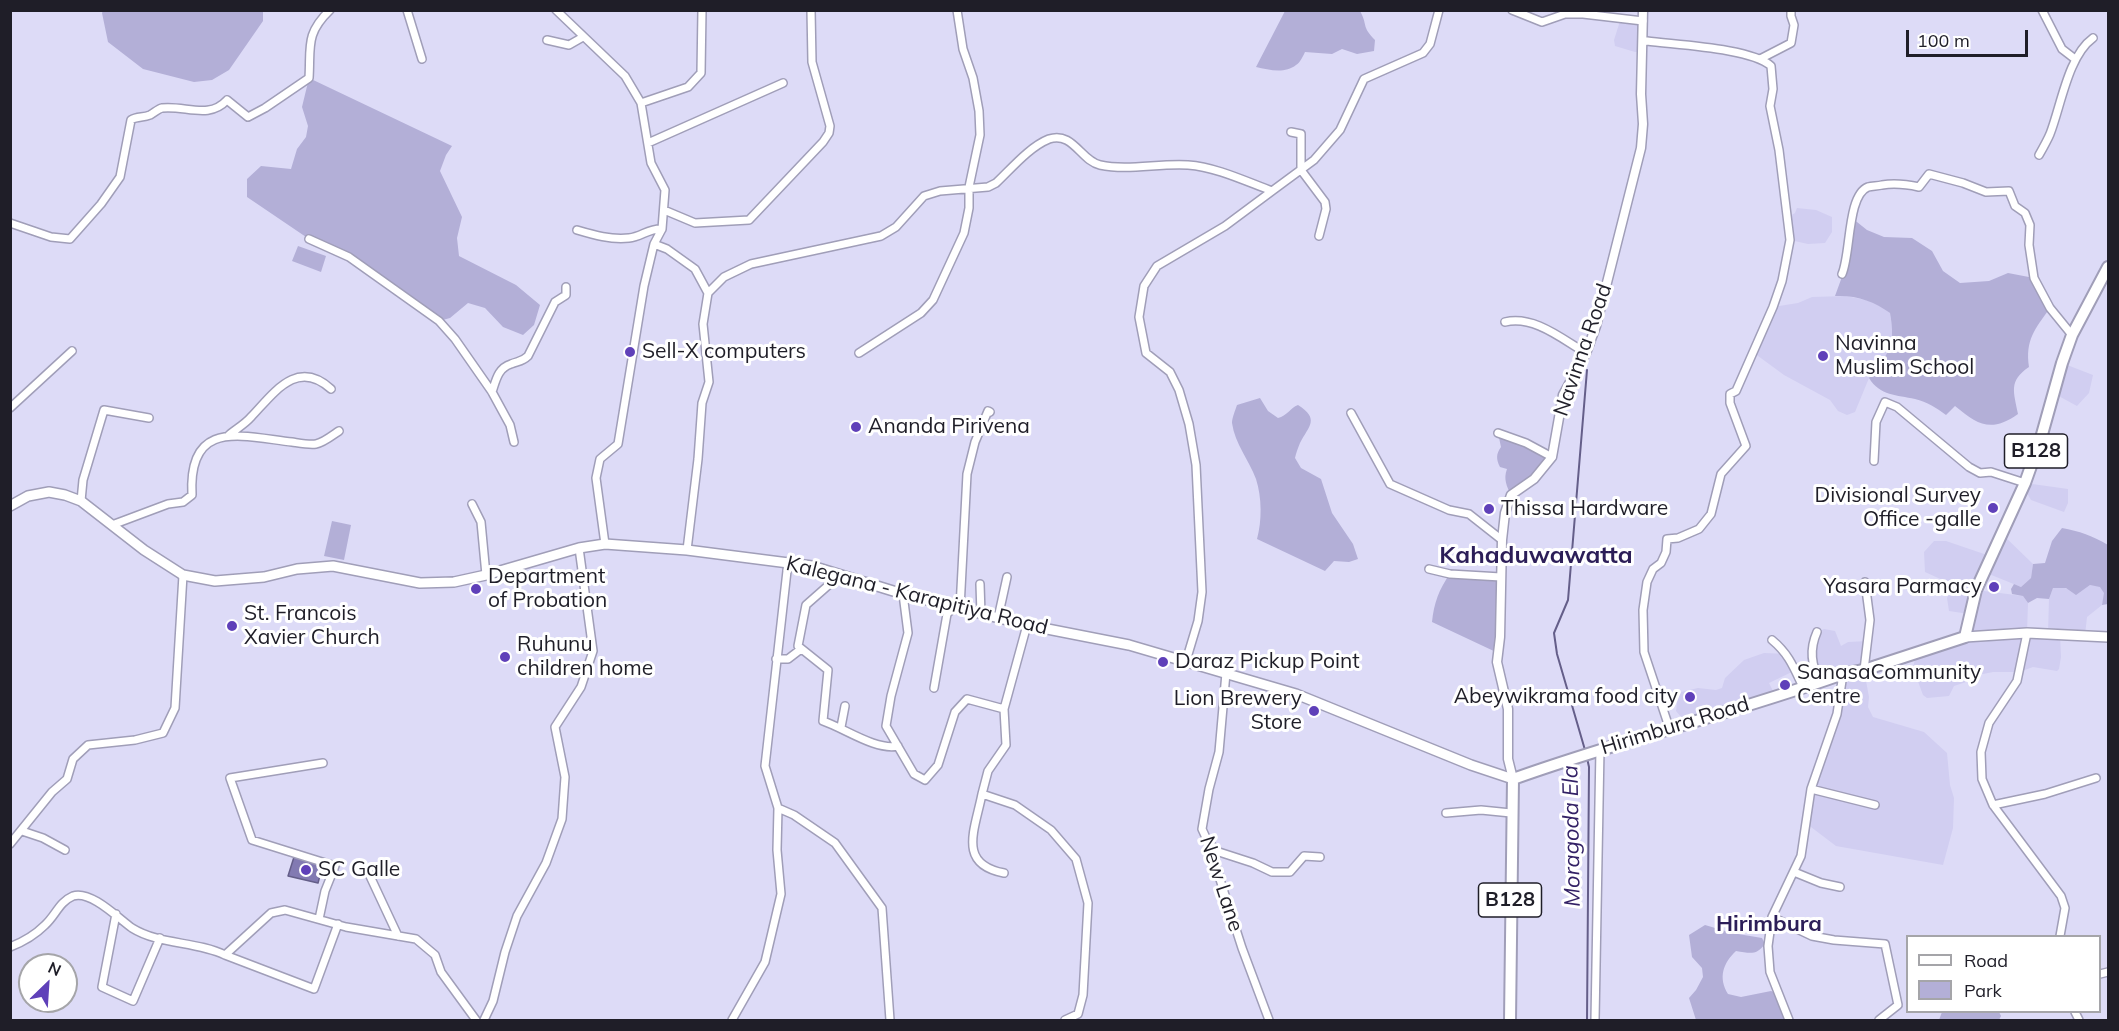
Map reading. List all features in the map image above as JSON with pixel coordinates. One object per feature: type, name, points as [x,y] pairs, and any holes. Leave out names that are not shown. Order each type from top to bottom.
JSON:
[{"type":"main road","name":"B128","points":[[1965,637],[1976,590],[2000,532],[2025,483],[2072,335],[2109,267]]},
{"type":"main road","name":"Kalegana - Karapitiya Road","points":[[10,506],[28,496],[49,492],[65,495],[81,501],[144,550],[183,575],[215,581],[264,578],[297,569],[333,566],[420,583],[454,582],[579,548],[605,544],[687,550],[812,566],[903,594],[981,614],[1129,645],[1296,694],[1471,765],[1513,779]]},
{"type":"main road","points":[[1965,637],[2027,633],[2109,637]]},
{"type":"main road","name":"Hirimbura Road","points":[[1513,779],[1576,756],[1670,730],[1965,637]]},
{"type":"main road","name":"B128","points":[[1510,1020],[1513,779]]},
{"type":"street","points":[[10,223],[51,237],[70,239],[101,204],[120,177],[131,120],[135,117],[148,116],[161,108],[205,112],[222,105],[227,100],[248,117],[265,108],[309,78],[312,35],[317,23],[330,10]]},
{"type":"street","points":[[407,10],[422,59]]},
{"type":"street","points":[[556,10],[625,76],[641,103],[651,163],[665,190],[662,229],[654,244],[644,286],[618,444],[600,459],[596,478],[605,544]]},
{"type":"street","points":[[641,103],[688,87],[701,73],[702,10]]},
{"type":"street","points":[[664,210],[696,223],[749,220],[823,142],[829,133],[830,126],[812,62],[812,10]]},
{"type":"street","points":[[858,353],[921,313],[933,300],[964,233],[969,208],[969,187],[980,135],[980,111],[974,78],[963,50],[957,10]]},
{"type":"street","points":[[1186,661],[1198,621],[1202,592],[1196,465],[1189,424],[1179,390],[1170,372],[1146,353],[1139,317],[1144,286],[1157,266],[1226,226],[1314,160],[1340,130],[1364,79],[1422,53],[1430,44],[1439,10]]},
{"type":"street","points":[[1512,10],[1528,14],[1542,22],[1565,14],[1643,21]]},
{"type":"street","name":"Navinna Road","points":[[1552,457],[1563,396],[1586,353],[1596,326],[1641,148],[1644,124],[1641,94],[1643,10]]},
{"type":"street","points":[[1760,59],[1791,43],[1794,25],[1791,10]]},
{"type":"street","points":[[2042,10],[2062,49],[2075,59]]},
{"type":"street","points":[[547,40],[569,45],[583,37]]},
{"type":"street","points":[[2039,155],[2049,136],[2075,59],[2085,43],[2093,38]]},
{"type":"street","points":[[1643,42],[1695,46],[1760,59],[1771,66],[1773,89],[1770,106],[1779,150],[1791,235],[1782,281],[1754,353],[1736,391],[1730,394],[1730,403],[1746,446],[1721,474],[1711,514],[1699,529],[1678,538],[1667,539],[1666,552],[1661,563],[1653,569],[1647,582],[1643,610],[1644,652],[1670,730]]},
{"type":"street","points":[[648,142],[783,83]]},
{"type":"street","points":[[1291,132],[1300,134],[1301,170],[1325,202],[1326,209],[1319,236]]},
{"type":"street","points":[[687,550],[702,403],[709,382],[703,324],[708,293],[724,277],[751,264],[881,236],[896,227],[924,196],[940,191],[988,187],[996,183],[1035,147],[1051,138],[1069,140],[1097,165],[1112,167],[1190,165],[1272,191]]},
{"type":"street","points":[[1842,274],[1858,195],[1867,188],[1899,183],[1919,187],[1929,174],[1964,183],[1986,192],[2009,191],[2015,206],[2025,213],[2030,225],[2029,245],[2034,278],[2050,308],[2072,335]]},
{"type":"street","points":[[577,230],[602,237],[631,238],[654,229],[662,229]]},
{"type":"street","points":[[309,239],[349,257],[439,321],[455,339],[492,392],[510,425],[514,441]]},
{"type":"street","points":[[654,244],[667,249],[695,269],[708,293]]},
{"type":"street","points":[[492,392],[499,373],[508,364],[523,361],[528,356],[555,302],[566,294],[566,287]]},
{"type":"street","points":[[1505,322],[1523,320],[1542,327],[1586,353]]},
{"type":"street","points":[[10,408],[72,351]]},
{"type":"street","points":[[112,525],[168,504],[183,502],[192,495],[191,475],[196,458],[207,442],[229,435],[294,377],[310,376],[322,381],[331,389]]},
{"type":"street","points":[[1874,461],[1876,422],[1885,402],[1897,407],[1969,467],[1980,473],[1991,472],[2025,483]]},
{"type":"street","points":[[81,501],[83,480],[104,410],[149,418]]},
{"type":"street","points":[[934,688],[947,614],[957,608],[968,474],[975,442],[988,411],[990,412]]},
{"type":"street","points":[[1351,413],[1390,484],[1449,510],[1469,514],[1502,540]]},
{"type":"street","points":[[229,435],[316,445],[339,431]]},
{"type":"street","points":[[1498,433],[1526,443],[1552,457],[1533,479],[1511,495],[1502,540],[1500,637],[1497,662],[1508,709],[1508,759],[1513,779]]},
{"type":"street","points":[[472,504],[481,522],[486,575]]},
{"type":"street","points":[[484,1020],[493,1001],[517,916],[546,863],[562,819],[565,777],[555,727],[581,687],[593,651],[579,548]]},
{"type":"street","points":[[732,1020],[765,962],[781,894],[777,850],[778,808],[765,766],[788,562]]},
{"type":"street","points":[[1429,569],[1450,574],[1501,577]]},
{"type":"street","points":[[10,844],[52,792],[67,779],[73,759],[87,745],[135,740],[163,733],[175,708],[183,575]]},
{"type":"street","points":[[840,575],[806,605],[798,646],[828,670],[823,721],[841,727],[869,742],[891,748],[898,746]]},
{"type":"street","points":[[998,618],[1007,577]]},
{"type":"street","points":[[1864,670],[1870,620],[1865,582]]},
{"type":"street","points":[[980,584],[981,614]]},
{"type":"street","points":[[903,594],[908,633],[891,696],[886,726],[914,774],[925,780],[938,765],[955,712],[967,699],[1004,709]]},
{"type":"street","points":[[1004,873],[991,870],[977,861],[972,849],[988,771],[1006,745],[1004,709],[1027,625]]},
{"type":"street","points":[[1817,632],[1812,652],[1813,669],[1821,682]]},
{"type":"street","points":[[2027,633],[2017,681],[1989,723],[1981,752],[1982,780],[1993,805],[2061,896],[2065,908],[2060,935]]},
{"type":"street","points":[[1772,640],[1793,662],[1803,687]]},
{"type":"street","points":[[776,659],[788,659],[801,649]]},
{"type":"street","name":"New Lane","points":[[1226,673],[1219,752],[1202,829],[1269,1020]]},
{"type":"street","points":[[1789,1020],[1770,972],[1768,946],[1772,917],[1801,856],[1811,789],[1837,714],[1843,674]]},
{"type":"street","points":[[841,727],[845,706]]},
{"type":"street","points":[[1595,1020],[1597,750]]},
{"type":"street","points":[[319,919],[325,891],[335,866],[252,840],[230,778],[323,763]]},
{"type":"street","points":[[1993,805],[2045,794],[2096,778]]},
{"type":"street","points":[[1811,789],[1875,805]]},
{"type":"street","points":[[982,794],[1016,805],[1051,830],[1076,859],[1088,903],[1083,995],[1077,1014],[1065,1020]]},
{"type":"street","points":[[778,808],[794,815],[835,843],[882,908],[890,1020]]},
{"type":"street","points":[[1446,813],[1481,810],[1511,813]]},
{"type":"street","points":[[22,831],[43,838],[65,850]]},
{"type":"street","points":[[1208,842],[1219,852],[1272,872],[1290,873],[1304,856],[1320,857]]},
{"type":"street","points":[[1794,872],[1821,883],[1840,887]]},
{"type":"street","points":[[369,874],[398,936]]},
{"type":"street","points":[[10,947],[26,941],[47,924],[63,901],[77,895],[89,898],[116,914],[133,928],[152,937],[190,944],[225,955],[314,989],[338,924]]},
{"type":"street","points":[[225,955],[271,913],[285,910],[338,924],[416,939],[435,955],[441,972],[476,1020]]},
{"type":"street","points":[[116,914],[102,987],[133,1001],[160,938]]},
{"type":"street","points":[[1772,917],[1812,936],[1885,944],[1899,1005],[1879,1020]]},
{"type":"shaded area","points":[[1621,18],[1643,21],[1643,51],[1635,52],[1615,46],[1614,40]]},
{"type":"shaded area","points":[[1797,208],[1816,210],[1832,217],[1832,232],[1825,243],[1808,244],[1790,240],[1788,217],[1795,213]]},
{"type":"shaded area","name":"Navinna Muslim School","points":[[1846,296],[1876,302],[1890,313],[1893,332],[1888,354],[1869,378],[1855,412],[1847,415],[1838,411],[1830,400],[1784,375],[1754,353],[1773,307],[1798,303],[1812,297]]},
{"type":"shaded area","points":[[2062,363],[2093,375],[2089,393],[2077,406],[2053,393]]},
{"type":"shaded area","points":[[2025,483],[2068,489],[2068,503],[2064,512],[2031,500],[2023,486]]},
{"type":"shaded area","points":[[2000,532],[2033,564],[2031,578],[2021,587],[1984,572],[1976,590],[2023,596],[2028,603],[2027,632],[2048,633],[2049,599],[2053,588],[2081,591],[2090,585],[2100,586],[2105,593],[2102,605],[2087,617],[2085,635],[2060,634],[2061,657],[2057,671],[2033,667],[2019,672],[1983,674],[1975,671],[1966,682],[1954,686],[1949,696],[1927,698],[1923,695],[1916,676],[1912,674],[1916,653],[1965,637],[1969,614],[1949,611],[1947,598],[1952,587],[1947,582],[1925,572],[1924,552],[1934,541],[1946,541],[1990,556]]},
{"type":"shaded area","points":[[1824,629],[1835,631],[1841,646],[1848,642],[1868,641],[1864,670],[1869,697],[1868,707],[1873,717],[1924,732],[1947,753],[1950,785],[1954,798],[1953,828],[1943,865],[1836,846],[1807,824],[1811,789],[1837,714],[1842,675],[1821,682],[1813,670],[1817,632]]},
{"type":"shaded area","points":[[1764,653],[1788,654],[1796,670],[1769,683],[1773,691],[1782,694],[1686,723],[1676,711],[1678,695],[1681,692],[1698,688],[1716,690],[1722,688],[1725,678],[1744,660]]},
{"type":"shaded area","name":"SC Galle","points":[[294,857],[323,864],[318,883],[288,876]]},
{"type":"green space","points":[[263,10],[263,21],[229,70],[212,80],[194,82],[143,69],[108,42],[103,11]]},
{"type":"green space","points":[[1285,11],[1360,11],[1366,28],[1375,40],[1374,51],[1357,54],[1342,49],[1332,54],[1305,52],[1297,64],[1287,70],[1277,71],[1256,67]]},
{"type":"green space","points":[[309,78],[452,146],[440,171],[462,217],[457,238],[459,256],[516,285],[540,305],[534,325],[523,335],[503,327],[485,308],[468,303],[450,318],[439,321],[349,257],[309,239],[247,197],[247,179],[261,166],[291,169],[297,149],[306,137],[308,126],[302,107]]},
{"type":"green space","points":[[1852,218],[1867,230],[1884,237],[1912,238],[1932,251],[1943,271],[1960,283],[1989,281],[2008,273],[2034,278],[2050,308],[2032,335],[2028,349],[2029,367],[2015,382],[2014,393],[2018,414],[2000,423],[1985,424],[1971,418],[1955,406],[1946,415],[1924,402],[1889,394],[1873,384],[1869,378],[1882,362],[1891,341],[1890,313],[1864,300],[1835,296],[1847,263]]},
{"type":"green space","points":[[298,246],[326,256],[321,272],[292,261]]},
{"type":"green space","points":[[1260,398],[1268,411],[1278,418],[1298,405],[1309,414],[1311,423],[1295,458],[1301,468],[1321,479],[1332,513],[1353,544],[1358,559],[1349,562],[1334,561],[1325,571],[1257,539],[1261,509],[1258,486],[1236,438],[1232,423],[1237,405]]},
{"type":"green space","points":[[1498,433],[1552,457],[1511,495],[1505,480],[1507,469],[1500,467],[1497,459],[1501,447]]},
{"type":"green space","points":[[332,521],[351,525],[344,560],[324,556]]},
{"type":"green space","points":[[2062,528],[2086,534],[2108,545],[2108,604],[2102,605],[2104,593],[2100,587],[2090,585],[2076,595],[2066,588],[2053,588],[2049,599],[2037,598],[2028,603],[2023,596],[2012,594],[2011,589],[2014,584],[2021,587],[2031,578],[2033,564],[2045,563],[2052,541]]},
{"type":"green space","points":[[1450,574],[1501,577],[1498,653],[1432,622],[1438,596]]},
{"type":"green space","points":[[1705,925],[1762,938],[1765,944],[1759,950],[1752,953],[1736,951],[1725,966],[1723,982],[1728,994],[1741,997],[1771,991],[1776,993],[1786,1020],[1696,1020],[1689,998],[1703,977],[1702,968],[1692,957],[1689,935]]},
{"type":"green space","points":[[1942,1013],[2000,1013],[2001,1016],[1999,1020],[1939,1020]]},
{"type":"waterway","name":"Moragoda Ela","points":[[1585,750],[1557,654],[1554,633],[1568,600],[1587,370]]},
{"type":"waterway","name":"Moragoda Ela","points":[[1587,758],[1589,767],[1587,1020]]},
{"type":"place","name":"Sell-X computers","points":[[630,352]]},
{"type":"place","name":"Navinna Muslim School","points":[[1823,356]]},
{"type":"place","name":"Ananda Pirivena","points":[[856,427]]},
{"type":"place","name":"Divisional Survey Office -galle","points":[[1993,508]]},
{"type":"place","name":"Thissa Hardware","points":[[1489,509]]},
{"type":"place","name":"Yasara Parmacy","points":[[1994,587]]},
{"type":"place","name":"Department of Probation","points":[[476,589]]},
{"type":"place","name":"St. Francois Xavier Church","points":[[232,626]]},
{"type":"place","name":"Ruhunu children home","points":[[505,657]]},
{"type":"place","name":"Daraz Pickup Point","points":[[1163,662]]},
{"type":"place","name":"SanasaCommunity Centre","points":[[1785,685]]},
{"type":"place","name":"Abeywikrama food city","points":[[1690,697]]},
{"type":"place","name":"Lion Brewery Store","points":[[1314,711]]},
{"type":"place","name":"SC Galle","points":[[306,870]]},
{"type":"district","name":"Kahaduwawatta","points":[[1536,556]]},
{"type":"district","name":"Hirimbura","points":[[1769,924]]}]
